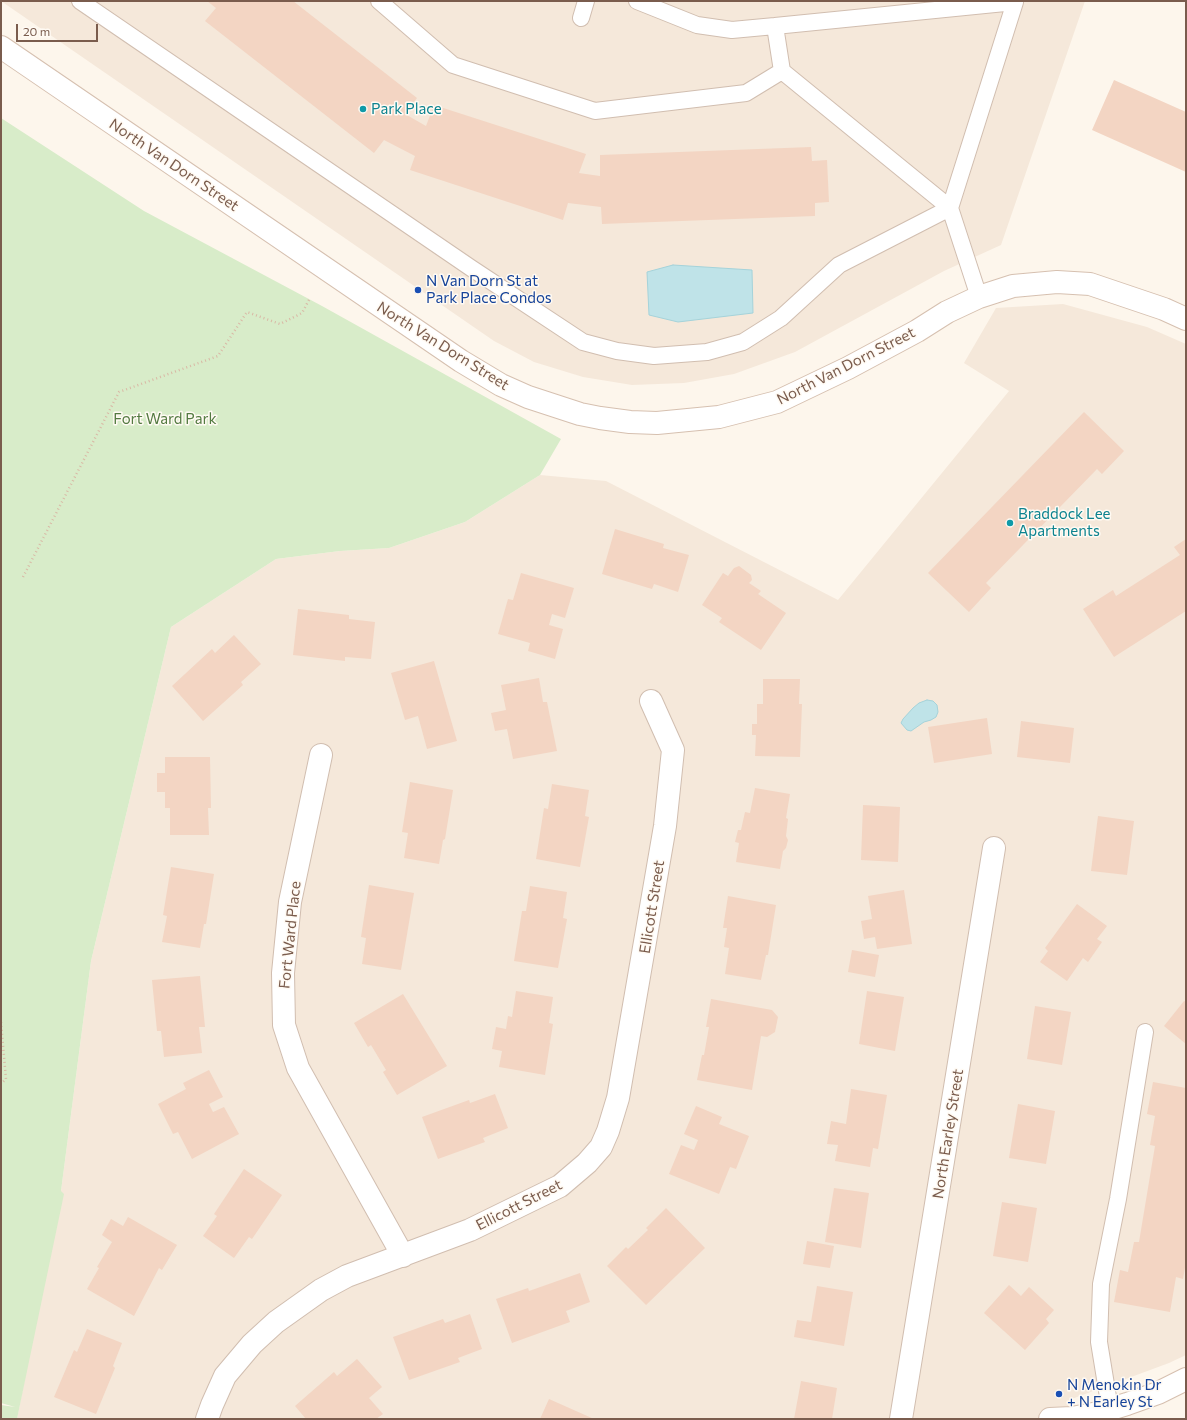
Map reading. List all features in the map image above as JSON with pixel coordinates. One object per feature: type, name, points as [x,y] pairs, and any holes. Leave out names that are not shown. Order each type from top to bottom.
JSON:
[{"type":"street","name":"North Van Dorn Street","points":[[1,47],[461,361],[501,385],[528,397],[580,414],[630,422],[658,423],[719,417],[777,402],[848,368],[917,331],[947,312],[979,297],[1014,286],[1057,282],[1090,284],[1164,309],[1186,319]]},
{"type":"street","name":"Ellicott Street","points":[[207,1419],[226,1376],[252,1344],[276,1322],[321,1290],[347,1276],[470,1230],[560,1186],[587,1162],[601,1147],[608,1131],[618,1098],[665,826],[673,750],[651,701]]},
{"type":"street","name":"Fort Ward Place","points":[[321,755],[290,902],[283,973],[284,1025],[298,1068],[403,1256]]},
{"type":"street","name":"North Earley Street","points":[[901,1419],[994,848]]},
{"type":"street","points":[[1050,1419],[1072,1418],[1110,1410],[1158,1393],[1186,1379]]},
{"type":"lane","points":[[80,1],[471,268],[583,342],[617,351],[654,356],[707,352],[743,342],[781,318],[839,265],[950,208],[1015,2],[732,30],[696,25],[637,1]]},
{"type":"lane","points":[[379,1],[453,65],[596,110],[746,93],[782,71]]},
{"type":"lane","points":[[581,18],[586,1]]},
{"type":"lane","points":[[775,26],[782,71],[950,208],[979,297]]},
{"type":"lane","points":[[1110,1410],[1099,1342],[1101,1284],[1118,1199],[1145,1032]]},
{"type":"path","points":[[23,577],[119,392],[218,356],[247,312],[280,324],[302,313],[310,298]]},
{"type":"path","points":[[1,1022],[6,1079],[1,1084]]},
{"type":"shaded area","points":[[1,1],[1085,1],[1001,245],[944,271],[795,352],[734,374],[684,383],[632,385],[583,377],[534,362],[494,341]]},
{"type":"shaded area","points":[[1063,304],[1147,327],[1186,344],[1186,1355],[1169,1363],[1069,1400],[1066,1419],[17,1419],[61,1191],[91,961],[171,627],[276,559],[340,551],[389,548],[465,522],[540,475],[606,481],[838,600],[1009,391],[964,363],[996,308]]},
{"type":"green space","name":"Fort Ward Park","points":[[1,118],[144,211],[322,306],[561,439],[540,475],[465,522],[389,548],[340,551],[276,559],[171,627],[91,961],[61,1191],[64,1194],[17,1419],[1,1419],[1,1405],[15,1407],[1,1403]]},
{"type":"water","points":[[673,265],[752,270],[753,313],[678,322],[649,315],[647,272]]},
{"type":"water","points":[[927,700],[933,701],[937,705],[938,712],[936,717],[924,722],[911,731],[907,730],[901,723],[903,719],[919,703]]},
{"type":"building","name":"Park Place","points":[[207,1],[293,1],[417,98],[405,114],[426,126],[434,105],[586,154],[579,173],[600,176],[600,155],[811,147],[812,161],[827,160],[829,202],[815,203],[815,216],[602,224],[601,207],[568,203],[563,220],[410,170],[415,156],[384,140],[374,153],[205,21],[216,8]]},
{"type":"building","points":[[1114,80],[1186,112],[1186,172],[1092,130]]},
{"type":"building","name":"Braddock Lee Apartments","points":[[1084,412],[1124,451],[1102,474],[1097,469],[986,583],[991,588],[969,612],[928,573]]},
{"type":"building","points":[[615,529],[664,544],[663,548],[689,555],[678,592],[654,584],[652,589],[602,574]]},
{"type":"building","points":[[1186,539],[1186,611],[1114,657],[1083,609],[1113,590],[1116,596],[1180,555],[1174,547]]},
{"type":"building","points":[[739,566],[751,575],[752,580],[749,583],[761,591],[758,594],[786,613],[761,650],[719,622],[722,618],[702,605],[723,573],[728,576],[734,568]]},
{"type":"building","points":[[521,573],[574,588],[565,618],[552,614],[549,625],[563,629],[555,659],[528,651],[530,643],[498,634],[508,599],[513,600]]},
{"type":"building","points":[[298,609],[349,615],[349,619],[375,622],[371,659],[345,657],[345,661],[293,655]]},
{"type":"building","points":[[234,635],[261,664],[241,682],[243,685],[203,721],[172,686],[212,649],[215,653]]},
{"type":"building","points":[[434,661],[457,741],[427,749],[418,716],[405,720],[391,673]]},
{"type":"building","points":[[539,678],[543,702],[547,702],[557,751],[513,759],[507,729],[495,731],[491,713],[506,710],[501,685]]},
{"type":"building","points":[[763,679],[800,679],[799,704],[802,704],[800,757],[755,756],[756,735],[752,735],[752,724],[757,724],[757,704],[763,704]]},
{"type":"building","points":[[987,718],[992,754],[934,763],[928,727]]},
{"type":"building","points":[[1021,721],[1074,728],[1070,763],[1017,757]]},
{"type":"building","points":[[165,757],[210,757],[211,808],[208,808],[209,835],[170,835],[170,808],[165,808],[165,792],[157,792],[157,773],[165,773]]},
{"type":"building","points":[[410,782],[453,790],[445,839],[443,840],[439,864],[404,858],[408,833],[402,832]]},
{"type":"building","points":[[552,784],[589,790],[585,816],[589,817],[580,867],[536,859],[544,808],[548,809]]},
{"type":"building","points":[[755,788],[790,794],[786,818],[788,819],[786,836],[788,840],[786,848],[783,851],[780,869],[736,862],[739,843],[735,842],[738,830],[741,830],[745,812],[750,813]]},
{"type":"building","points":[[863,805],[900,807],[898,862],[861,860]]},
{"type":"building","points":[[1098,816],[1134,821],[1127,875],[1091,871]]},
{"type":"building","points":[[171,867],[214,874],[206,924],[204,924],[200,948],[162,942],[167,916],[163,915]]},
{"type":"building","points":[[369,885],[414,893],[401,970],[362,964],[366,938],[361,937]]},
{"type":"building","points":[[530,886],[567,892],[563,918],[567,919],[558,968],[514,961],[522,911],[526,911]]},
{"type":"building","points":[[904,890],[912,944],[877,949],[875,937],[864,939],[861,921],[872,919],[868,896]]},
{"type":"building","points":[[728,896],[776,905],[768,955],[766,955],[761,980],[725,974],[729,948],[724,947],[727,928],[723,928]]},
{"type":"building","points":[[1077,904],[1107,926],[1097,939],[1102,942],[1088,962],[1083,958],[1067,981],[1040,962],[1048,951],[1045,948]]},
{"type":"building","points":[[852,950],[879,955],[875,977],[848,972]]},
{"type":"building","points":[[200,976],[205,1027],[199,1027],[202,1053],[164,1057],[161,1031],[157,1031],[152,980]]},
{"type":"building","points":[[516,991],[553,997],[549,1023],[553,1024],[545,1075],[499,1067],[502,1051],[492,1049],[496,1027],[506,1029],[508,1016],[512,1017]]},
{"type":"building","points":[[867,991],[904,997],[895,1051],[859,1044]]},
{"type":"building","points":[[403,994],[447,1066],[397,1095],[383,1072],[386,1070],[371,1045],[368,1047],[354,1023]]},
{"type":"building","points":[[711,999],[772,1010],[778,1017],[775,1032],[767,1037],[761,1036],[752,1090],[697,1080],[702,1055],[704,1055],[709,1027],[706,1027]]},
{"type":"building","points":[[1184,1001],[1186,1002],[1186,1044],[1164,1026]]},
{"type":"building","points":[[1035,1006],[1071,1012],[1062,1065],[1027,1059]]},
{"type":"building","points":[[209,1070],[223,1097],[209,1104],[213,1112],[224,1107],[239,1134],[192,1159],[178,1132],[173,1134],[158,1104],[186,1089],[183,1083]]},
{"type":"building","points":[[1153,1082],[1186,1088],[1186,1262],[1183,1279],[1176,1277],[1170,1312],[1114,1302],[1120,1270],[1128,1272],[1134,1242],[1139,1242],[1155,1146],[1150,1145],[1155,1116],[1147,1114]]},
{"type":"building","points":[[851,1089],[887,1095],[878,1149],[873,1148],[870,1167],[835,1161],[838,1145],[827,1144],[831,1121],[846,1124]]},
{"type":"building","points":[[495,1094],[508,1128],[483,1138],[485,1142],[438,1159],[422,1117],[469,1100],[470,1103]]},
{"type":"building","points":[[1018,1104],[1055,1111],[1046,1164],[1009,1158]]},
{"type":"building","points":[[696,1106],[722,1117],[719,1124],[749,1136],[736,1169],[730,1167],[719,1194],[669,1174],[681,1145],[694,1150],[698,1140],[684,1134]]},
{"type":"building","points":[[244,1169],[282,1195],[252,1239],[249,1237],[234,1258],[203,1236],[217,1216],[214,1214]]},
{"type":"building","points":[[834,1188],[869,1193],[861,1248],[825,1242]]},
{"type":"building","points":[[1002,1202],[1037,1208],[1028,1262],[993,1256]]},
{"type":"building","points":[[666,1208],[705,1248],[646,1305],[607,1266],[626,1247],[628,1249],[648,1230],[646,1228]]},
{"type":"building","points":[[128,1217],[177,1245],[162,1270],[159,1268],[134,1316],[87,1289],[99,1268],[97,1267],[112,1242],[102,1235],[111,1219],[123,1226]]},
{"type":"building","points":[[807,1241],[834,1246],[830,1268],[803,1264]]},
{"type":"building","points":[[580,1273],[590,1302],[566,1311],[570,1322],[512,1343],[496,1299],[528,1288],[529,1291]]},
{"type":"building","points":[[1009,1285],[1021,1296],[1029,1287],[1054,1310],[1046,1319],[1049,1323],[1025,1350],[984,1313]]},
{"type":"building","points":[[817,1286],[853,1292],[844,1346],[794,1337],[797,1320],[811,1322]]},
{"type":"building","points":[[470,1314],[482,1349],[458,1358],[460,1362],[409,1380],[393,1337],[443,1319],[445,1323]]},
{"type":"building","points":[[87,1329],[122,1343],[113,1366],[115,1368],[96,1414],[54,1397],[74,1350],[77,1352]]},
{"type":"building","points":[[357,1359],[382,1387],[369,1398],[383,1414],[376,1419],[306,1419],[295,1406],[334,1372],[337,1376]]},
{"type":"building","points":[[801,1381],[837,1388],[832,1419],[794,1419]]},
{"type":"building","points":[[549,1399],[594,1419],[540,1419]]},
{"type":"place","name":"Park Place","points":[[363,109]]},
{"type":"place","name":"N Van Dorn St at Park Place Condos","points":[[418,290]]},
{"type":"place","name":"Braddock Lee Apartments","points":[[1010,523]]},
{"type":"place","name":"N Menokin Dr + N Earley St","points":[[1059,1394]]}]
